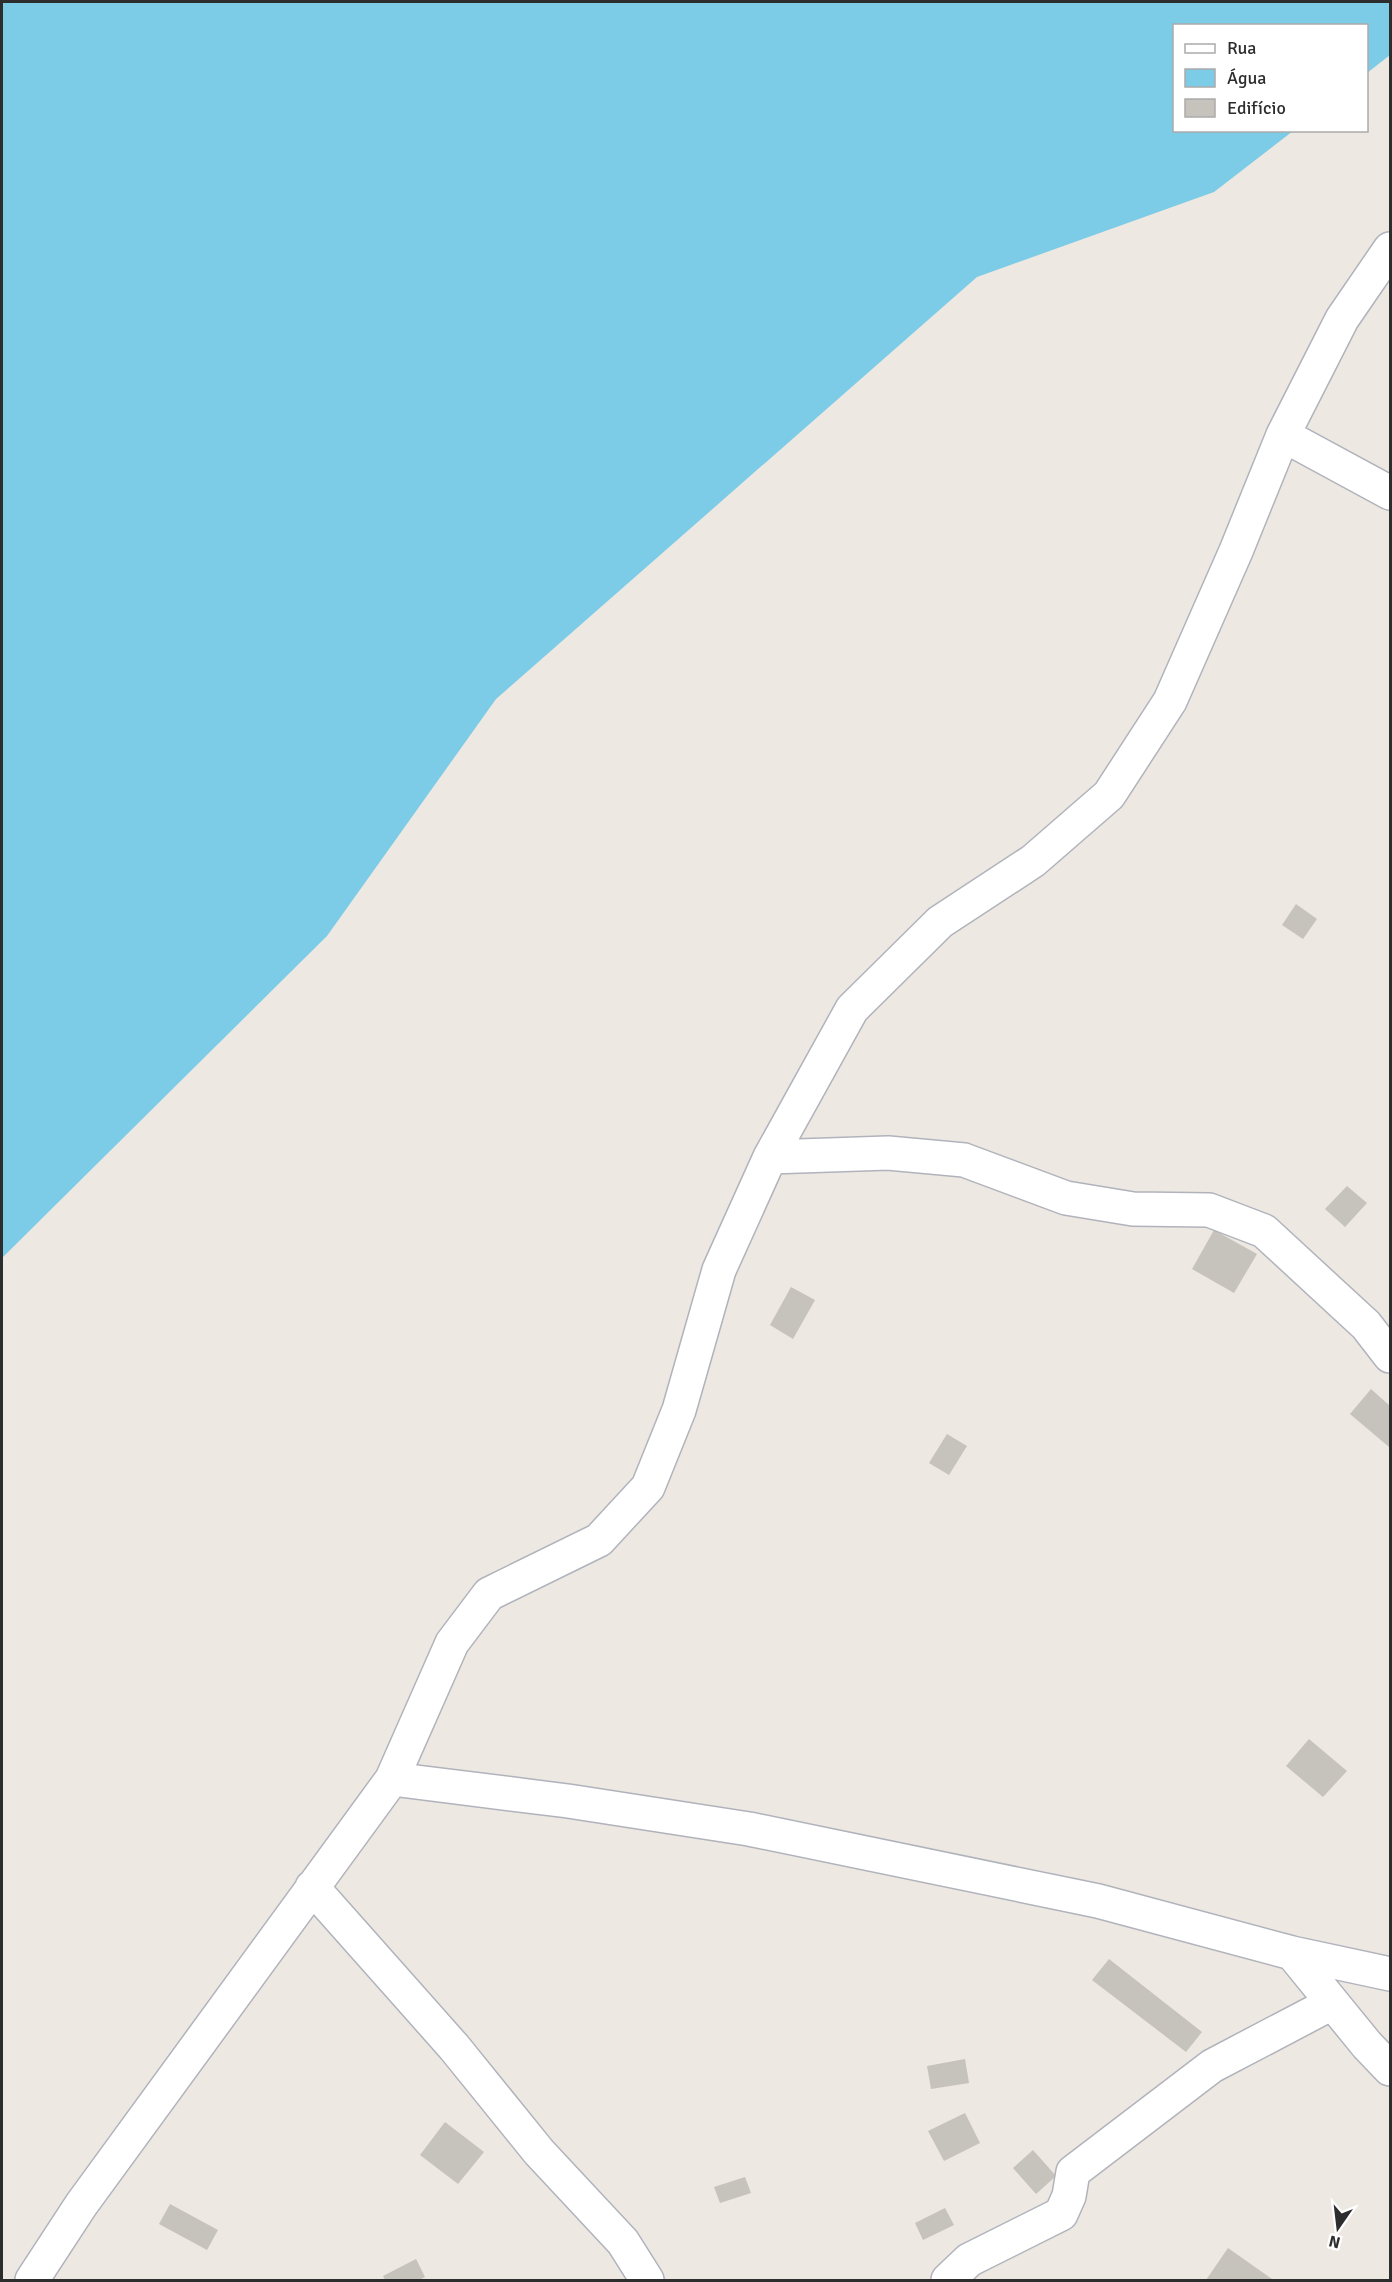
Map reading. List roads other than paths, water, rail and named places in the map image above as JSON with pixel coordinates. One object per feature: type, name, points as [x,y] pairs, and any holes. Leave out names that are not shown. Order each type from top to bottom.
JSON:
[{"type":"street","points":[[32,2280],[81,2205],[392,1779],[453,1643],[489,1594],[599,1540],[648,1487],[679,1410],[719,1270],[770,1157],[852,1009],[940,922],[1033,861],[1109,795],[1170,701],[1236,551],[1283,435],[1342,319],[1390,249]]},
{"type":"street","points":[[1283,435],[1390,493]]},
{"type":"street","points":[[770,1157],[888,1153],[964,1160],[1066,1197],[1133,1209],[1209,1210],[1264,1231],[1366,1325],[1390,1356]]},
{"type":"street","points":[[392,1779],[568,1801],[749,1829],[1098,1901],[1292,1953],[1390,1974]]},
{"type":"street","points":[[312,1887],[454,2047],[538,2152],[622,2242],[647,2280]]},
{"type":"street","points":[[1292,1953],[1390,2069]]},
{"type":"street","points":[[948,2280],[969,2260],[1060,2214],[1069,2196],[1073,2172],[1212,2066],[1332,2003]]},
{"type":"water","points":[[2,2],[1390,2],[1390,55],[1368,72],[1368,24],[1173,24],[1173,132],[1292,132],[1214,192],[977,277],[496,699],[327,936],[2,1258]]}]
